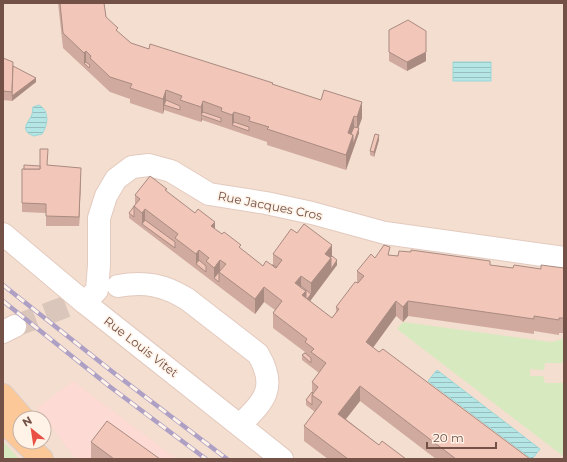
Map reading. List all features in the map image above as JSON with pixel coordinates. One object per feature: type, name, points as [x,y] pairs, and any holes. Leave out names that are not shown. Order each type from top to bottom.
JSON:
[{"type":"main road","points":[[3,395],[16,410]]},
{"type":"main road","points":[[3,422],[12,430]]},
{"type":"main road","points":[[32,450],[42,459]]},
{"type":"main road","points":[[49,450],[55,459]]},
{"type":"street","name":"Rue Jacques Cros","points":[[85,303],[97,290],[100,218],[106,196],[116,178],[132,168],[149,165],[170,171],[209,194],[266,203],[385,232],[564,258]]},
{"type":"street","name":"Rue Louis Vitet","points":[[3,234],[85,303],[282,459]]},
{"type":"street","points":[[118,286],[134,283],[148,284],[175,291],[258,354],[264,365],[268,379],[267,390],[263,400],[256,410],[240,425]]},
{"type":"shaded area","points":[[3,3],[564,3],[564,459],[3,459]]},
{"type":"shaded area","points":[[73,381],[177,459],[76,459],[52,428],[52,410],[39,410],[37,408]]},
{"type":"green space","points":[[403,322],[551,342],[564,339],[564,363],[545,363],[544,370],[530,369],[530,376],[543,376],[545,383],[564,383],[563,456],[397,329]]},
{"type":"green space","points":[[3,441],[19,459],[3,459]]},
{"type":"water","points":[[453,62],[491,62],[491,81],[453,81]]},
{"type":"water","points":[[39,105],[45,111],[47,122],[42,134],[34,136],[26,131],[26,125],[31,116],[33,107]]},
{"type":"water","points":[[437,370],[540,449],[532,459],[428,381]]},
{"type":"building","points":[[60,3],[104,3],[106,17],[118,28],[116,30],[131,43],[149,49],[150,44],[273,83],[272,84],[321,100],[324,90],[362,102],[357,117],[354,116],[348,133],[353,135],[346,155],[267,129],[269,127],[249,121],[250,117],[234,112],[232,115],[221,111],[222,108],[203,101],[201,107],[180,100],[182,96],[166,90],[163,99],[130,88],[132,84],[110,77],[90,58],[91,56],[86,51],[84,53],[63,33]]},
{"type":"building","points":[[408,20],[426,31],[426,52],[407,62],[389,52],[389,30]]},
{"type":"building","points":[[3,58],[13,62],[12,92],[3,91]]},
{"type":"building","points":[[86,62],[90,65],[89,68],[84,63]]},
{"type":"building","points":[[13,66],[36,78],[12,96]]},
{"type":"building","points":[[166,100],[180,106],[180,110],[164,105]]},
{"type":"building","points":[[203,112],[221,118],[221,122],[201,115]]},
{"type":"building","points":[[234,122],[249,127],[249,131],[232,125]]},
{"type":"building","points":[[354,127],[359,128],[353,145],[353,135],[351,134]]},
{"type":"building","points":[[375,134],[379,135],[374,152],[370,151]]},
{"type":"building","points":[[40,149],[48,149],[47,165],[81,168],[79,217],[46,216],[46,204],[22,203],[22,169],[40,169]]},
{"type":"building","points":[[24,165],[40,166],[40,169],[24,169]]},
{"type":"building","points":[[150,176],[167,189],[165,190],[195,213],[198,209],[215,222],[211,226],[222,234],[224,232],[241,245],[239,247],[263,266],[266,261],[276,268],[282,260],[273,254],[291,229],[297,233],[304,224],[332,245],[325,254],[331,258],[311,283],[301,276],[295,283],[306,291],[302,295],[332,318],[339,309],[336,307],[355,282],[358,283],[364,276],[357,271],[371,254],[375,258],[384,245],[390,247],[388,255],[398,256],[399,251],[411,252],[411,250],[490,261],[490,265],[513,268],[514,265],[541,269],[541,265],[564,268],[564,318],[559,318],[559,320],[534,316],[534,319],[408,301],[403,307],[396,301],[366,342],[379,352],[383,349],[530,459],[456,459],[360,386],[338,414],[379,445],[382,441],[406,459],[348,459],[304,426],[322,402],[312,395],[318,387],[312,382],[326,363],[311,352],[314,349],[305,342],[307,339],[273,313],[282,301],[264,287],[255,299],[219,272],[226,264],[220,260],[214,268],[206,261],[209,258],[199,250],[196,254],[175,238],[178,234],[145,209],[142,213],[134,206],[140,199],[135,195]]},
{"type":"building","points":[[134,206],[134,217],[129,213]]},
{"type":"building","points":[[145,220],[175,242],[175,248],[142,224]]},
{"type":"building","points":[[332,256],[337,260],[331,269],[330,258]]},
{"type":"building","points":[[199,260],[206,266],[206,272],[196,264]]},
{"type":"building","points":[[219,272],[219,282],[214,278]]},
{"type":"building","points":[[301,286],[311,294],[307,299],[306,291],[300,287]]},
{"type":"building","points":[[305,353],[311,358],[311,363],[302,355]]},
{"type":"building","points":[[312,392],[313,393],[312,405],[306,400]]},
{"type":"building","points":[[107,421],[160,459],[114,459],[91,442]]},
{"type":"tunnel","points":[[15,326],[99,294]]},
{"type":"railway","points":[[3,285],[114,373],[227,459]]},
{"type":"railway","points":[[3,301],[109,386],[206,459]]}]
